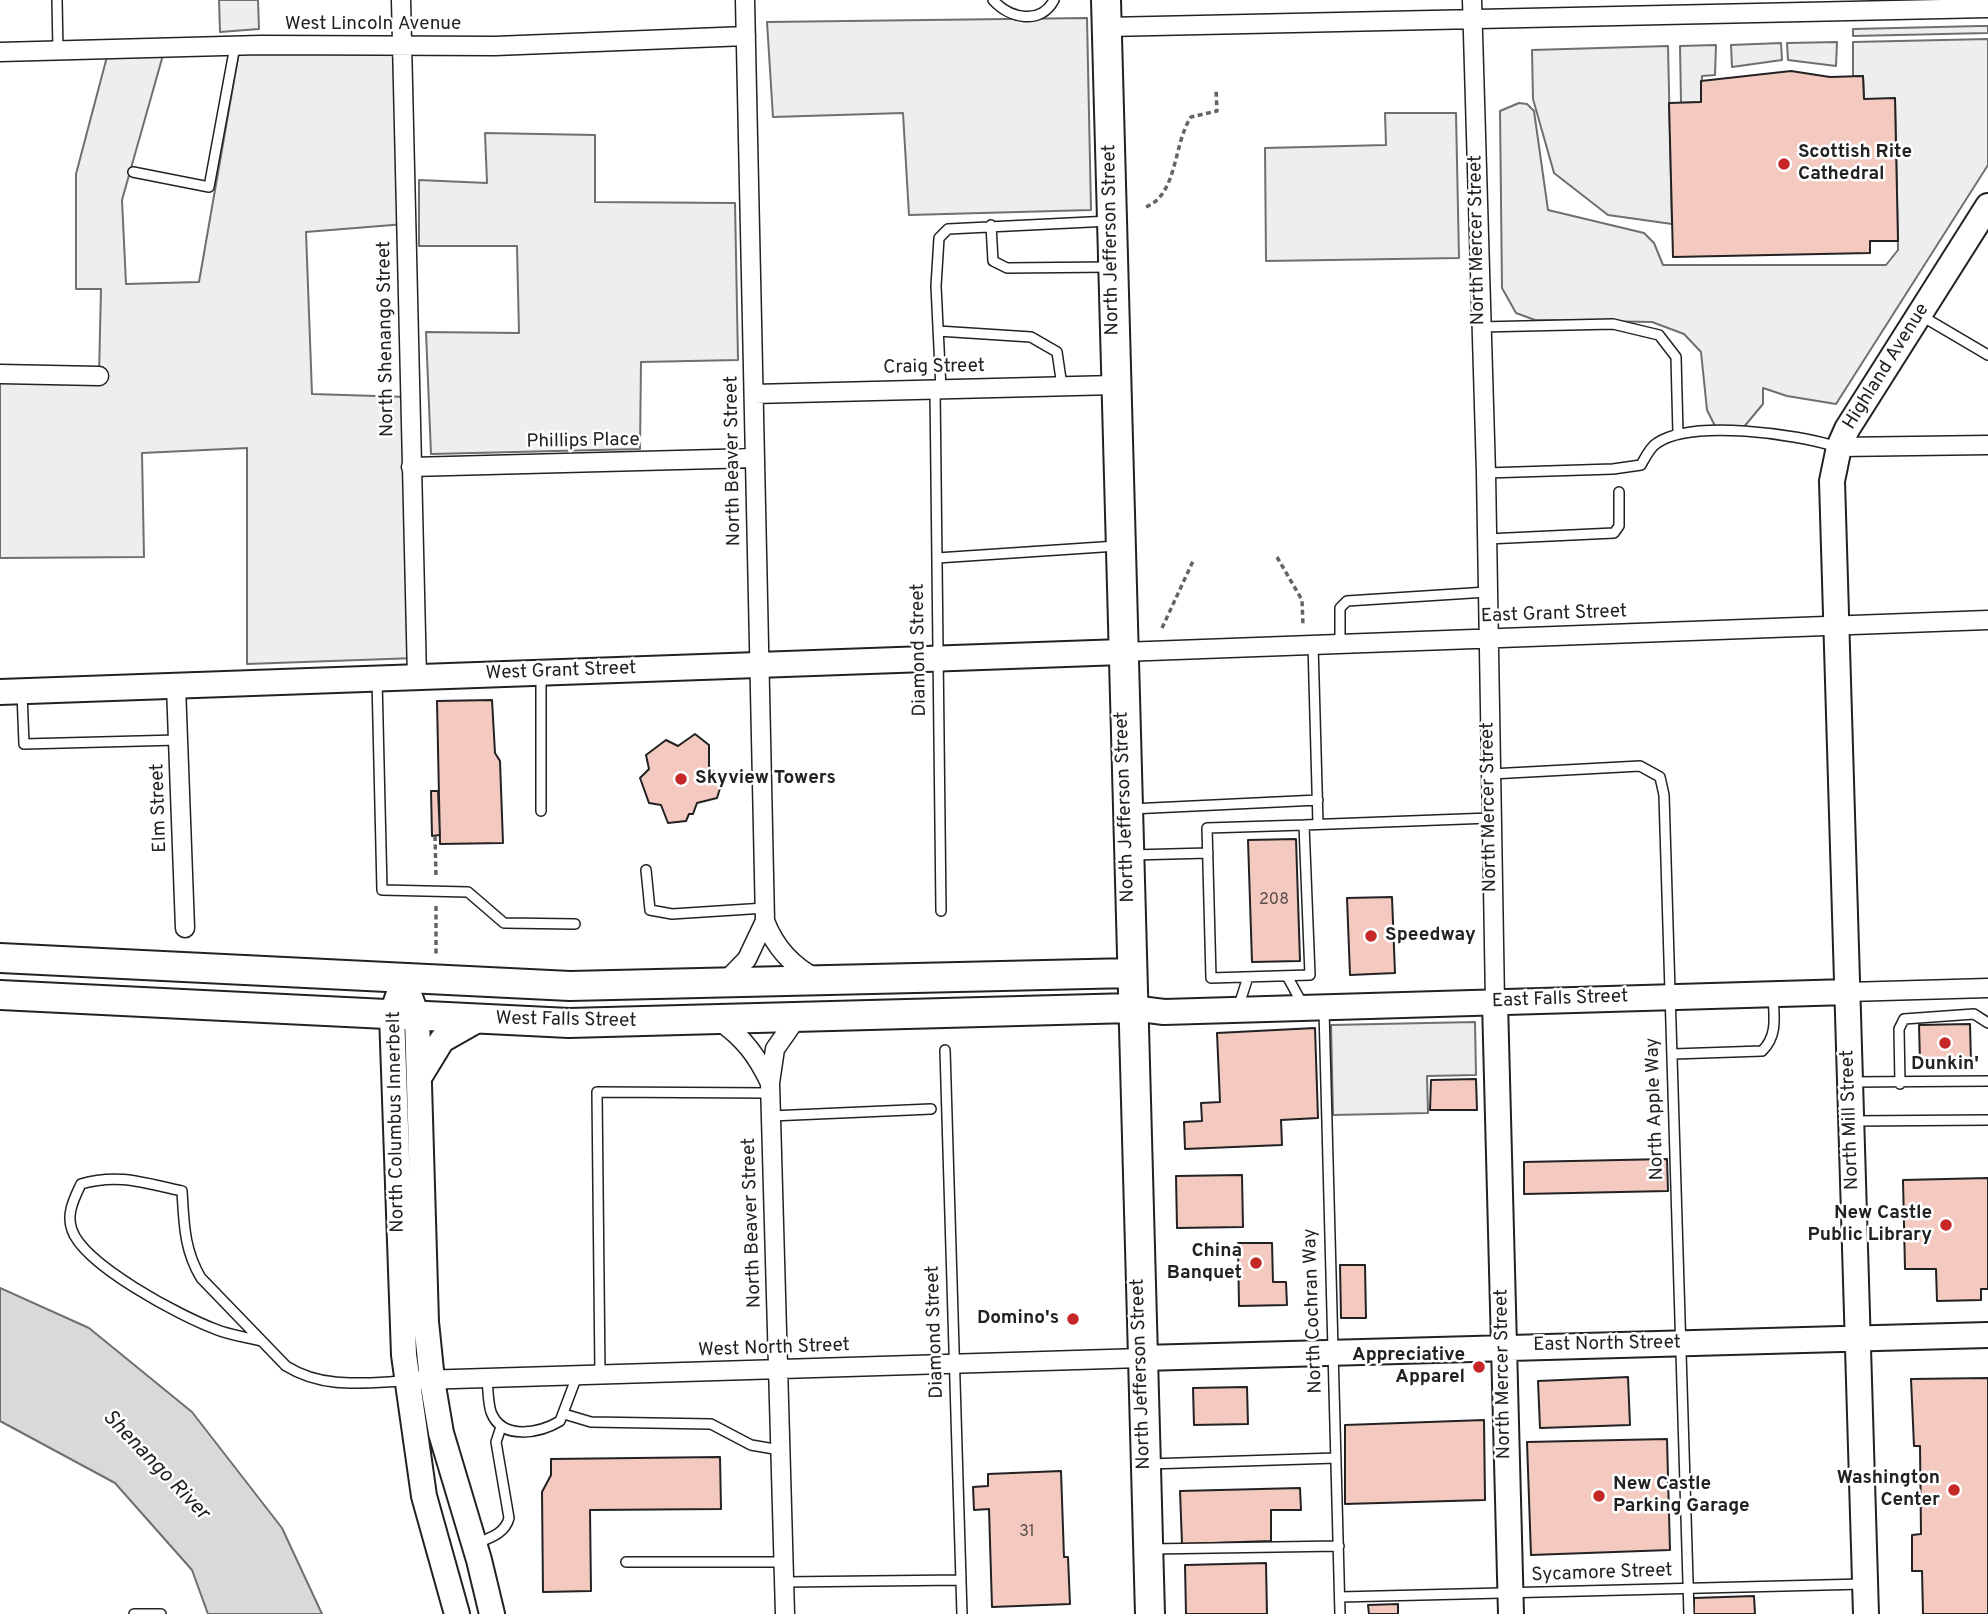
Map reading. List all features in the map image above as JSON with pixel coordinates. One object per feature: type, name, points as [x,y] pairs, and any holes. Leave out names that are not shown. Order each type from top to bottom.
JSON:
[{"type":"main road","name":"North Jefferson Street","points":[[1107,7],[1127,855],[1150,1614]]},
{"type":"main road","name":"West Falls Street","points":[[0,958],[570,986],[722,985],[1131,974]]},
{"type":"main road","name":"West Falls Street","points":[[0,995],[581,1023],[1132,1008]]},
{"type":"street","name":"North Shenango Street","points":[[401,0],[416,677]]},
{"type":"street","name":"North Beaver Street","points":[[722,985],[747,959],[765,914],[745,0]]},
{"type":"street","name":"North Mercer Street","points":[[1472,0],[1486,473],[1489,774],[1510,1604]]},
{"type":"street","points":[[1107,7],[1473,20],[1741,7],[1988,8]]},
{"type":"street","name":"West Lincoln Avenue","points":[[0,52],[235,46],[495,46],[746,36]]},
{"type":"street","name":"Highland Avenue","points":[[1836,627],[1832,481],[1839,447],[1847,429],[1988,206]]},
{"type":"street","points":[[0,374],[99,376]]},
{"type":"street","name":"Craig Street","points":[[754,394],[1115,385]]},
{"type":"street","points":[[1839,447],[1988,445]]},
{"type":"street","name":"Phillips Place","points":[[411,467],[755,458]]},
{"type":"street","name":"East Grant Street","points":[[1122,652],[1988,620]]},
{"type":"street","name":"North Mill Street","points":[[1836,627],[1866,1614]]},
{"type":"street","name":"West Grant Street","points":[[11,692],[1122,652]]},
{"type":"street","name":"Elm Street","points":[[176,686],[185,928]]},
{"type":"street","name":"North Beaver Street","points":[[765,914],[784,955],[821,981]]},
{"type":"street","name":"North Columbus Innerbelt","points":[[403,978],[400,1283],[407,1381],[424,1496],[457,1614]]},
{"type":"street","name":"East Falls Street","points":[[1132,1008],[1164,1012],[1988,988]]},
{"type":"street","name":"North Columbus Innerbelt","points":[[404,1015],[419,1080],[426,1322],[432,1380],[441,1433],[475,1544],[492,1614]]},
{"type":"street","points":[[419,1080],[442,1040],[479,1019]]},
{"type":"street","name":"North Beaver Street","points":[[785,1614],[770,1088],[775,1049],[796,1019]]},
{"type":"street","name":"North Beaver Street","points":[[719,1021],[735,1032],[753,1052],[770,1088]]},
{"type":"street","name":"East North Street","points":[[1142,1358],[1988,1335]]},
{"type":"street","name":"West North Street","points":[[407,1381],[1142,1358]]},
{"type":"lane","points":[[57,0],[58,50]]},
{"type":"lane","points":[[993,0],[1013,15],[1030,18],[1041,15],[1054,0]]},
{"type":"lane","points":[[133,172],[209,187],[235,46]]},
{"type":"lane","name":"Diamond Street","points":[[941,911],[937,558],[939,238],[948,229],[1111,220]]},
{"type":"lane","points":[[991,225],[993,261],[1007,268],[1112,267]]},
{"type":"lane","points":[[1919,314],[1988,355]]},
{"type":"lane","points":[[1480,327],[1614,324],[1658,335],[1676,357],[1678,434]]},
{"type":"lane","points":[[938,331],[1031,337],[1057,352],[1062,386]]},
{"type":"lane","points":[[1486,473],[1613,469],[1641,465],[1655,444],[1678,434],[1755,431],[1811,438],[1839,447]]},
{"type":"lane","points":[[1487,539],[1614,533],[1619,526],[1619,492]]},
{"type":"lane","points":[[937,558],[1119,545]]},
{"type":"lane","points":[[1339,643],[1340,608],[1348,601],[1488,592]]},
{"type":"lane","points":[[1313,644],[1318,824]]},
{"type":"lane","points":[[541,673],[541,811]]},
{"type":"lane","points":[[377,679],[382,890],[468,892],[504,923],[575,924]]},
{"type":"lane","points":[[11,692],[24,744],[178,740]]},
{"type":"lane","name":"North Apple Way","points":[[1489,774],[1640,766],[1660,777],[1664,795],[1673,1054],[1689,1614]]},
{"type":"lane","points":[[1126,809],[1318,800]]},
{"type":"lane","points":[[1304,825],[1310,975],[1211,978],[1207,828],[1490,818]]},
{"type":"lane","points":[[1127,855],[1208,853]]},
{"type":"lane","points":[[646,870],[650,910],[672,914],[765,914]]},
{"type":"lane","points":[[1287,976],[1314,1007]]},
{"type":"lane","points":[[1238,1010],[1248,977]]},
{"type":"lane","points":[[1673,1054],[1762,1051],[1771,1042],[1774,1029],[1773,994]]},
{"type":"lane","name":"North Cochran Way","points":[[1314,1007],[1333,1352],[1340,1614]]},
{"type":"lane","points":[[1900,1084],[1899,1029],[1904,1019],[1910,1016],[1974,1014],[1988,1023]]},
{"type":"lane","name":"Diamond Street","points":[[945,1050],[962,1614]]},
{"type":"lane","points":[[1849,1082],[1900,1084],[1988,1081]]},
{"type":"lane","points":[[600,1375],[597,1092],[770,1088]]},
{"type":"lane","points":[[771,1116],[931,1109]]},
{"type":"lane","points":[[1850,1122],[1988,1120]]},
{"type":"lane","points":[[261,1340],[217,1330],[175,1312],[134,1287],[82,1248],[71,1229],[70,1206],[80,1184],[105,1177],[182,1191],[185,1241],[190,1261],[201,1278],[261,1340],[286,1366],[319,1381],[407,1381]]},
{"type":"lane","points":[[487,1379],[491,1413],[501,1427],[532,1432],[552,1426],[564,1414],[577,1376]]},
{"type":"lane","points":[[564,1414],[591,1422],[711,1424],[751,1445],[780,1450]]},
{"type":"lane","points":[[475,1544],[496,1535],[507,1526],[509,1518],[496,1442],[501,1427]]},
{"type":"lane","points":[[1145,1464],[1336,1458]]},
{"type":"lane","points":[[1147,1549],[1339,1546]]},
{"type":"lane","points":[[626,1562],[783,1562]]},
{"type":"lane","points":[[784,1582],[961,1580]]},
{"type":"lane","name":"Sycamore Street","points":[[1340,1597],[1510,1604],[1689,1589],[1865,1584]]},
{"type":"lane","points":[[134,1614],[161,1614]]},
{"type":"path","points":[[1146,207],[1157,202],[1167,189],[1178,143],[1191,117],[1217,111],[1216,89]]},
{"type":"path","points":[[1277,557],[1302,600],[1303,625]]},
{"type":"path","points":[[1162,628],[1194,559]]},
{"type":"shaded area","points":[[219,0],[258,0],[259,29],[220,32]]},
{"type":"shaded area","points":[[1087,18],[1091,210],[909,215],[903,113],[773,117],[767,22]]},
{"type":"shaded area","points":[[1988,26],[1988,33],[1853,36],[1853,29]]},
{"type":"shaded area","points":[[1988,39],[1988,165],[1836,404],[1787,396],[1763,388],[1763,404],[1743,428],[1716,428],[1707,410],[1701,352],[1684,334],[1652,322],[1535,320],[1516,313],[1502,288],[1500,111],[1519,103],[1527,104],[1534,111],[1548,210],[1644,233],[1654,243],[1663,265],[1886,265],[1898,250],[1895,99],[1864,99],[1863,76],[1853,76],[1853,42]]},
{"type":"shaded area","points":[[1837,42],[1836,66],[1788,60],[1787,43]]},
{"type":"shaded area","points":[[1781,43],[1782,60],[1732,67],[1731,45]]},
{"type":"shaded area","points":[[1716,45],[1715,75],[1702,76],[1701,102],[1681,103],[1680,46]]},
{"type":"shaded area","points":[[240,46],[402,46],[405,224],[306,232],[312,394],[409,397],[416,658],[247,664],[247,448],[142,453],[144,557],[0,558],[0,374],[99,375],[101,289],[76,289],[76,174],[109,49],[165,48],[122,200],[126,284],[199,282]]},
{"type":"shaded area","points":[[1668,46],[1672,224],[1608,215],[1554,173],[1533,99],[1532,50]]},
{"type":"shaded area","points":[[1385,113],[1456,113],[1459,258],[1266,261],[1265,148],[1386,145]]},
{"type":"shaded area","points":[[485,133],[595,135],[595,202],[735,203],[738,360],[641,362],[640,449],[431,454],[426,332],[519,333],[517,246],[419,246],[419,180],[487,183]]},
{"type":"shaded area","points":[[1475,1022],[1476,1075],[1427,1076],[1428,1113],[1333,1115],[1331,1025]]},
{"type":"water","name":"Shenango River","points":[[0,1288],[89,1328],[192,1412],[282,1528],[322,1614],[208,1614],[192,1570],[115,1483],[0,1421]]},
{"type":"building","name":"Scottish Rite Cathedral","points":[[1791,71],[1830,77],[1863,76],[1864,99],[1895,98],[1898,241],[1870,241],[1870,253],[1673,257],[1669,103],[1701,102],[1701,81]]},
{"type":"building","points":[[492,700],[495,753],[500,761],[503,843],[440,844],[437,701]]},
{"type":"building","name":"Skyview Towers","points":[[695,734],[709,745],[709,766],[722,782],[717,798],[697,803],[693,814],[689,814],[686,821],[668,823],[661,805],[649,803],[640,778],[649,769],[646,755],[666,740],[678,746]]},
{"type":"building","points":[[431,791],[438,791],[440,835],[432,836]]},
{"type":"building","points":[[1296,839],[1300,961],[1252,962],[1248,840]]},
{"type":"building","name":"Speedway","points":[[1392,897],[1395,973],[1350,975],[1347,898]]},
{"type":"building","name":"Dunkin'","points":[[1970,1024],[1971,1062],[1920,1063],[1919,1025]]},
{"type":"building","points":[[1315,1028],[1318,1118],[1281,1120],[1282,1145],[1185,1149],[1184,1122],[1202,1121],[1201,1103],[1220,1102],[1217,1033]]},
{"type":"building","points":[[1476,1079],[1477,1110],[1430,1110],[1431,1080]]},
{"type":"building","points":[[1667,1159],[1668,1191],[1524,1194],[1524,1162]]},
{"type":"building","points":[[1242,1175],[1243,1227],[1177,1228],[1176,1176]]},
{"type":"building","name":"New Castle Public Library","points":[[1988,1178],[1988,1289],[1981,1289],[1981,1300],[1937,1301],[1936,1269],[1905,1269],[1903,1180]]},
{"type":"building","name":"China Banquet","points":[[1238,1243],[1272,1243],[1273,1282],[1286,1282],[1287,1305],[1239,1306]]},
{"type":"building","points":[[1340,1265],[1365,1265],[1366,1318],[1341,1318]]},
{"type":"building","points":[[1628,1377],[1630,1425],[1540,1428],[1538,1381]]},
{"type":"building","name":"Washington Center","points":[[1988,1378],[1988,1614],[1923,1614],[1922,1571],[1912,1571],[1912,1535],[1921,1534],[1920,1446],[1914,1446],[1911,1379]]},
{"type":"building","points":[[1247,1387],[1248,1424],[1194,1425],[1193,1388]]},
{"type":"building","points":[[1484,1420],[1485,1500],[1345,1504],[1345,1425]]},
{"type":"building","name":"New Castle Parking Garage","points":[[1667,1439],[1670,1550],[1531,1555],[1527,1442]]},
{"type":"building","points":[[720,1457],[721,1509],[590,1510],[591,1591],[543,1592],[542,1492],[551,1475],[551,1459]]},
{"type":"building","points":[[1061,1471],[1064,1557],[1068,1557],[1070,1604],[992,1607],[989,1509],[974,1510],[973,1487],[988,1486],[988,1474]]},
{"type":"building","points":[[1300,1488],[1301,1510],[1271,1510],[1271,1541],[1182,1544],[1180,1491]]},
{"type":"building","points":[[1266,1563],[1267,1614],[1186,1614],[1185,1565]]},
{"type":"building","points":[[1754,1596],[1755,1614],[1694,1614],[1694,1598]]},
{"type":"building","points":[[1398,1604],[1398,1614],[1369,1614],[1368,1605]]},
{"type":"place","name":"Scottish Rite Cathedral","points":[[1784,164]]},
{"type":"place","name":"Skyview Towers","points":[[681,779]]},
{"type":"place","name":"Speedway","points":[[1371,936]]},
{"type":"place","name":"Dunkin'","points":[[1945,1043]]},
{"type":"place","name":"New Castle Public Library","points":[[1946,1225]]},
{"type":"place","name":"China Banquet","points":[[1256,1263]]},
{"type":"place","name":"Domino's","points":[[1073,1319]]},
{"type":"place","name":"Appreciative Apparel","points":[[1479,1367]]},
{"type":"place","name":"Washington Center","points":[[1954,1490]]},
{"type":"place","name":"New Castle Parking Garage","points":[[1599,1496]]}]
